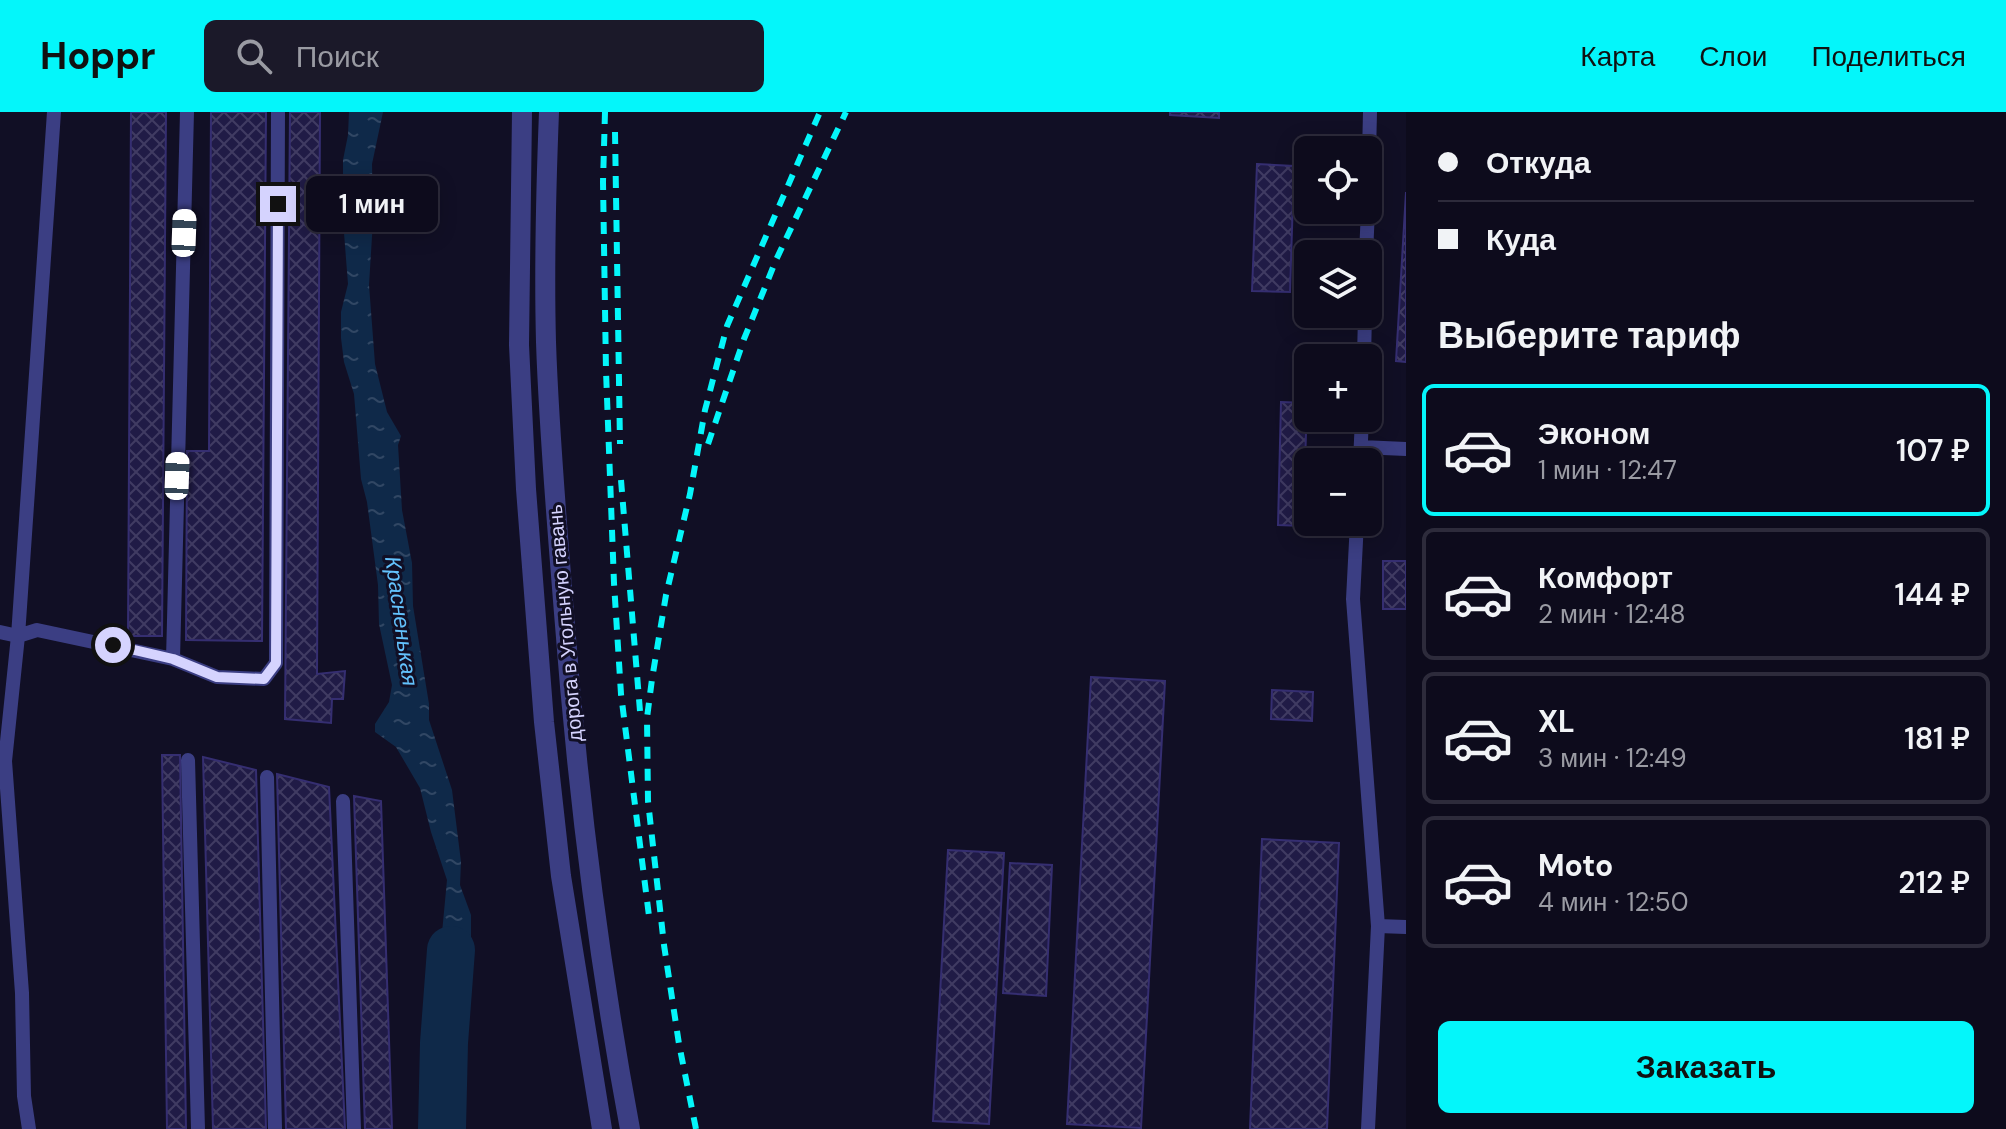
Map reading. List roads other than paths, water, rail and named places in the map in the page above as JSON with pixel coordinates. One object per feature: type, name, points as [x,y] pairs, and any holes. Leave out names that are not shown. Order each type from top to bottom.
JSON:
[{"type":"street","name":"дорога в Угольную гавань","points":[[522,112],[519,345],[526,489],[545,731],[561,876],[602,1129]]},
{"type":"street","name":"дорога в Угольную гавань","points":[[549,112],[546,340],[573,735],[596,931],[630,1129]]},
{"type":"lane","points":[[29,1129],[24,1096],[22,993],[5,761],[18,636],[54,112]]},
{"type":"lane","points":[[173,659],[187,112]]},
{"type":"lane","points":[[0,632],[18,636],[37,630],[173,659],[217,677],[264,679],[276,663],[278,112]]},
{"type":"lane","points":[[1369,136],[1370,112]]},
{"type":"lane","points":[[1382,452],[1406,449]]},
{"type":"lane","points":[[1356,536],[1353,599],[1378,926],[1368,1129]]},
{"type":"lane","points":[[188,760],[198,1129]]},
{"type":"lane","points":[[267,777],[275,1129]]},
{"type":"lane","points":[[343,801],[354,1129]]},
{"type":"lane","points":[[1378,926],[1406,927]]},
{"type":"water","points":[[349,112],[383,112],[372,164],[369,285],[375,364],[387,412],[401,436],[398,445],[402,510],[412,563],[413,606],[429,720],[452,790],[461,862],[460,885],[471,915],[471,982],[457,1015],[439,1017],[436,997],[447,880],[420,788],[396,747],[375,732],[375,724],[389,702],[392,685],[379,624],[378,585],[361,479],[354,394],[344,362],[341,338],[341,312],[348,284],[343,220],[343,160]]},
{"type":"waterway","name":"Красненькая","points":[[442,1129],[451,950]]},
{"type":"railway","points":[[605,112],[606,371],[614,583],[621,694],[649,916]]},
{"type":"railway","points":[[696,1129],[664,945],[648,801],[647,718],[666,595],[690,494],[705,410],[727,326],[820,112]]},
{"type":"railway","points":[[708,444],[744,339],[776,260],[846,112]]},
{"type":"railway","points":[[615,132],[620,444]]},
{"type":"railway","points":[[621,480],[640,711]]}]
